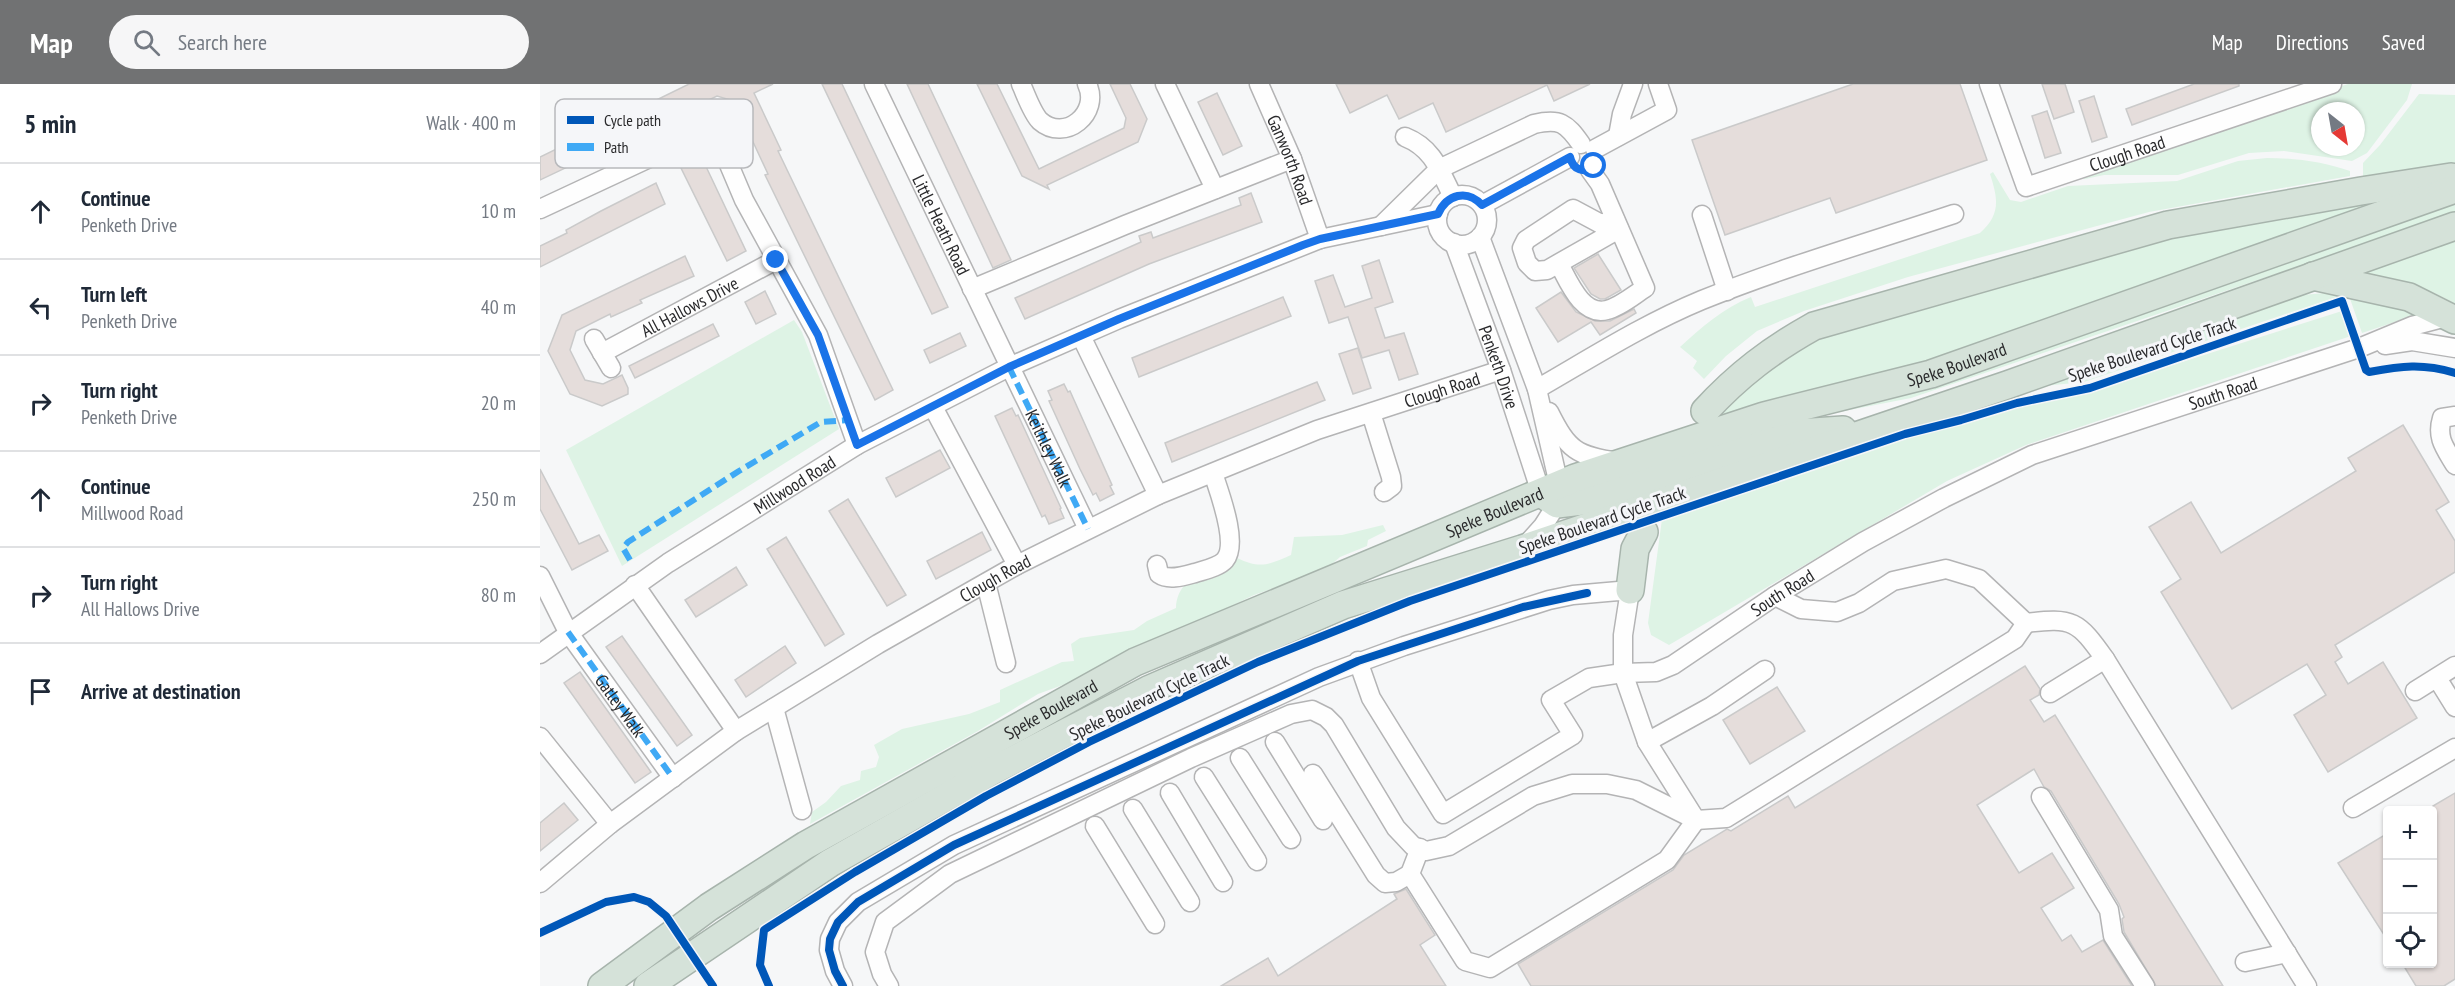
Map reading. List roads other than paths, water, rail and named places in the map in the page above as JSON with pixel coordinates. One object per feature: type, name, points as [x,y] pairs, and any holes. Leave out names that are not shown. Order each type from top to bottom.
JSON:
[{"type":"highway","points":[[1705,411],[1745,371],[1777,347],[1814,326],[2168,225],[2455,177]]},
{"type":"highway","name":"Speke Boulevard","points":[[602,986],[709,907],[806,845],[1135,662],[1552,494],[1623,462],[1764,416],[1931,374],[2455,189]]},
{"type":"highway","name":"Speke Boulevard","points":[[648,986],[725,932],[850,852],[992,771],[1148,690],[1343,605],[1522,549],[1877,429],[2455,226]]},
{"type":"highway","points":[[2313,276],[2409,297],[2453,317]]},
{"type":"highway","points":[[1552,494],[1582,501],[1715,456],[1798,433],[1877,429]]},
{"type":"highway","points":[[1630,590],[1635,549],[1644,532]]},
{"type":"street","name":"Little Heath Road","points":[[874,84],[1009,367]]},
{"type":"street","points":[[1021,84],[1039,120],[1060,129],[1081,120],[1089,110],[1091,92],[1087,84]]},
{"type":"street","points":[[1166,84],[1215,189]]},
{"type":"street","name":"Ganworth Road","points":[[1259,84],[1292,159],[1320,239]]},
{"type":"street","points":[[1618,136],[1622,114],[1633,84]]},
{"type":"street","points":[[1438,214],[1442,206],[1453,197],[1470,196],[1482,205],[1582,150],[1618,136],[1667,110],[1658,84]]},
{"type":"street","name":"Clough Road","points":[[1989,84],[2026,187],[2332,84]]},
{"type":"street","points":[[1381,226],[1439,170],[1534,124],[1551,121],[1565,124],[1582,150],[1597,162],[1590,170],[1600,184],[1645,288],[1607,310],[1596,309],[1586,305],[1575,293],[1559,264]]},
{"type":"street","points":[[1405,137],[1420,143],[1427,150],[1453,197]]},
{"type":"street","points":[[972,289],[1292,159]]},
{"type":"street","points":[[540,209],[628,168]]},
{"type":"street","points":[[730,168],[744,200],[818,335],[857,445]]},
{"type":"street","name":"Penketh Drive","points":[[1482,205],[1487,221],[1480,237],[1537,389],[1563,439],[1578,452],[1600,459],[1623,462]]},
{"type":"street","points":[[1574,209],[1601,224],[1617,224],[1547,270],[1536,271],[1527,263],[1522,248],[1526,240],[1574,209]]},
{"type":"street","name":"Penketh Drive","points":[[1438,214],[1441,232],[1454,243],[1501,370],[1552,494]]},
{"type":"street","name":"Millwood Road","points":[[540,654],[635,585],[857,445],[1009,367],[1320,239],[1438,214]]},
{"type":"street","points":[[1537,389],[1637,331],[1726,291],[1954,214]]},
{"type":"street","points":[[1702,215],[1726,291]]},
{"type":"street","points":[[1454,243],[1465,244],[1480,237]]},
{"type":"street","name":"All Hallows Drive","points":[[602,353],[776,260]]},
{"type":"street","name":"South Road","points":[[1358,661],[1371,698],[1443,814],[1573,735],[1551,700],[1589,678],[1623,673],[1656,672],[1672,665],[1775,596],[1863,542],[1944,498],[2032,455],[2359,348],[2412,326],[2453,317]]},
{"type":"street","points":[[1081,336],[1158,495]]},
{"type":"street","name":"South Road","points":[[2359,348],[2412,341],[2455,348]]},
{"type":"street","name":"Keithley Walk","points":[[1009,367],[1088,529]]},
{"type":"street","name":"Clough Road","points":[[540,883],[610,824],[736,732],[1017,565],[1158,495],[1317,430],[1501,370]]},
{"type":"street","name":"Penketh Drive","points":[[1537,389],[1552,494]]},
{"type":"street","points":[[933,407],[1017,565]]},
{"type":"street","points":[[1371,412],[1392,486],[1384,492]]},
{"type":"street","points":[[2455,416],[2442,418],[2439,429],[2440,441],[2455,465]]},
{"type":"street","points":[[1157,565],[1159,574],[1165,578],[1202,571],[1225,559],[1229,551],[1226,512],[1213,473]]},
{"type":"street","points":[[1522,549],[1543,526],[1552,494]]},
{"type":"street","points":[[1775,596],[1801,609],[1837,612],[1859,603],[1893,581],[1946,569],[1979,579],[2026,623]]},
{"type":"street","name":"Gatley Walk","points":[[540,576],[568,632],[673,778]]},
{"type":"street","points":[[986,583],[1006,663]]},
{"type":"street","points":[[635,585],[736,732]]},
{"type":"street","points":[[843,986],[831,959],[830,939],[838,922],[858,902],[962,841],[1358,661],[1549,600],[1573,595],[1630,590],[1623,635],[1623,673],[1647,742],[1696,820]]},
{"type":"street","points":[[889,986],[874,952],[885,922],[951,874],[1180,763],[1290,714],[1312,710],[1326,717],[1334,725],[1396,828],[1413,846],[1426,851],[1449,846],[1533,796],[1572,784],[1607,784],[1636,790],[1696,820],[1726,818],[2015,639],[2026,623],[2053,620],[2072,622],[2086,632],[2105,659],[2287,953],[2304,985]]},
{"type":"street","points":[[2050,693],[2105,659]]},
{"type":"street","points":[[2415,692],[2455,666]]},
{"type":"street","points":[[1647,742],[1712,706],[1765,670]]},
{"type":"street","points":[[2437,678],[2455,707]]},
{"type":"street","points":[[774,708],[802,810]]},
{"type":"street","points":[[540,737],[610,824]]},
{"type":"street","points":[[1275,742],[1323,820]]},
{"type":"street","points":[[2353,808],[2455,748]]},
{"type":"street","points":[[1240,758],[1291,839]]},
{"type":"street","points":[[1313,774],[1376,875],[1386,883],[1396,882],[1410,874],[1420,849]]},
{"type":"street","points":[[1204,777],[1257,861]]},
{"type":"street","points":[[1170,793],[1222,882]]},
{"type":"street","points":[[2041,797],[2109,910],[2113,936],[2145,986]]},
{"type":"street","points":[[1133,809],[1190,902]]},
{"type":"street","points":[[1410,874],[1465,961],[1490,968],[1667,860],[1696,820]]},
{"type":"street","points":[[1095,826],[1155,924]]},
{"type":"street","points":[[2245,962],[2287,953]]}]
